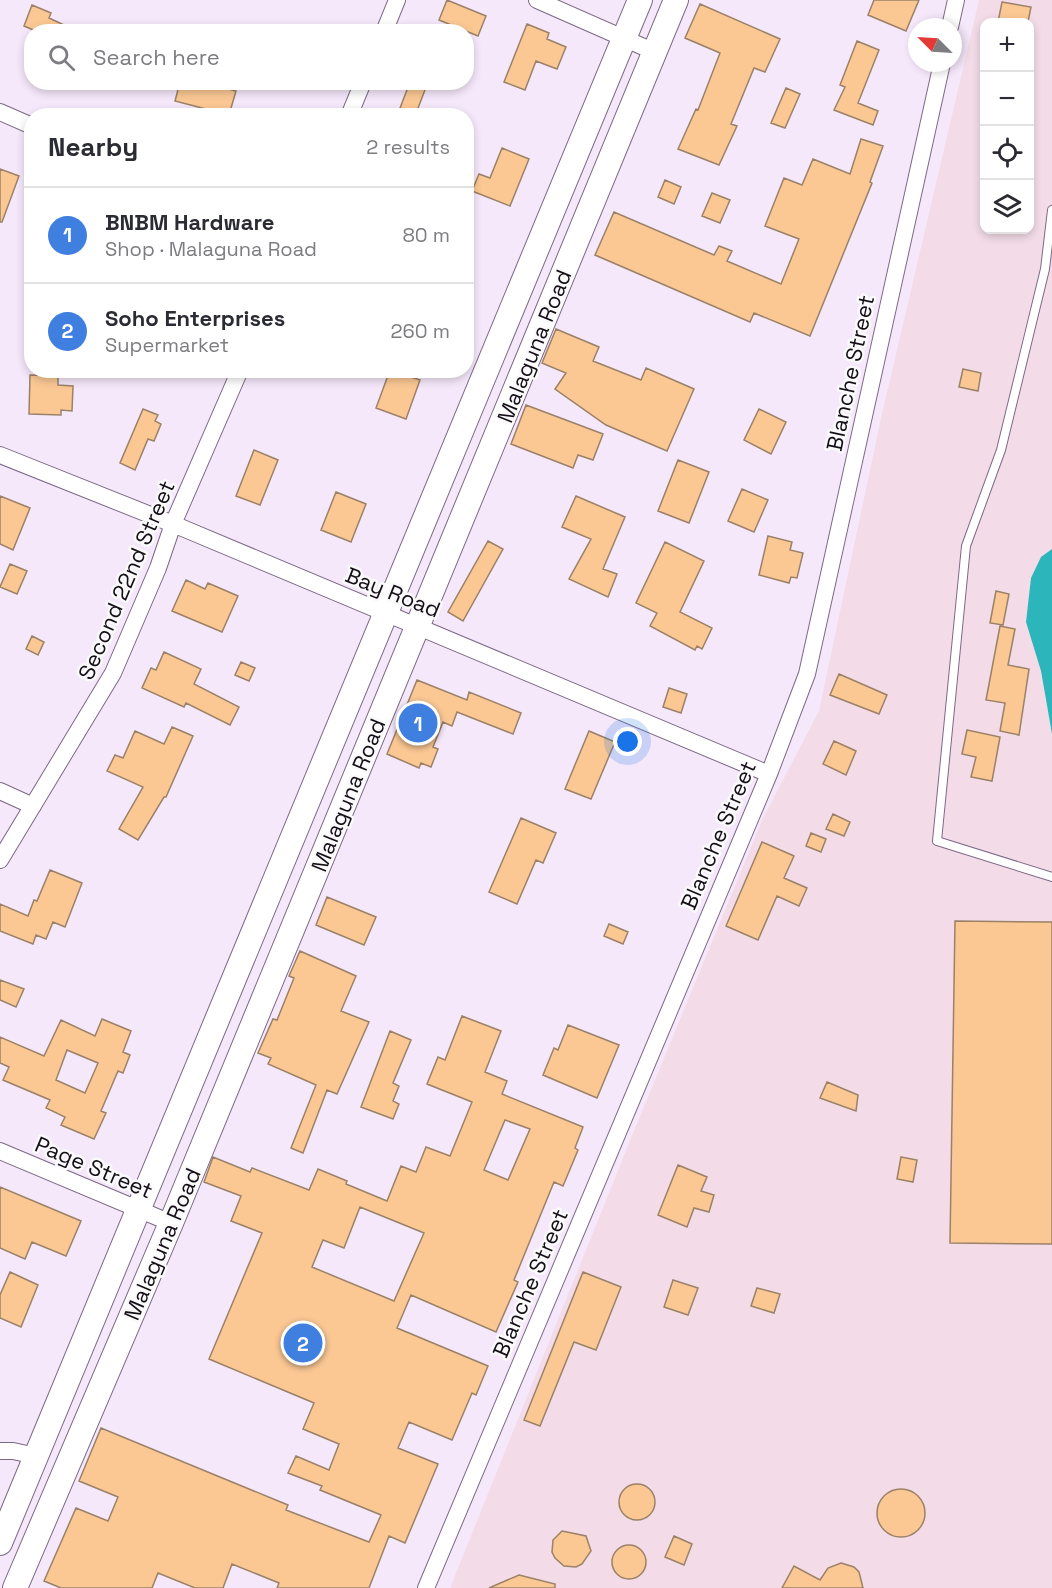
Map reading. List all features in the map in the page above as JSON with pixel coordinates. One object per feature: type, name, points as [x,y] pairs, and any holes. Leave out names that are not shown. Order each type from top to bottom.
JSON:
[{"type":"street","points":[[387,24],[397,0]]},
{"type":"street","points":[[537,0],[655,51]]},
{"type":"street","name":"Malaguna Road","points":[[0,1543],[6,1519],[36,1456],[139,1211],[384,613],[640,0]]},
{"type":"street","name":"Malaguna Road","points":[[15,1588],[171,1223],[676,0]]},
{"type":"street","points":[[952,18],[956,0]]},
{"type":"street","name":"Blanche Street","points":[[426,1588],[769,774],[807,674],[940,72]]},
{"type":"street","points":[[352,108],[360,90]]},
{"type":"street","points":[[0,112],[24,122]]},
{"type":"street","name":"Second 22nd Street","points":[[0,860],[113,673],[158,568],[173,525],[237,378]]},
{"type":"street","name":"Bay Road","points":[[0,455],[769,774]]},
{"type":"street","points":[[0,791],[33,806]]},
{"type":"street","name":"Page Street","points":[[0,1151],[171,1223]]},
{"type":"street","points":[[0,1452],[13,1451],[36,1456]]},
{"type":"lane","points":[[1052,210],[1045,269],[1001,450],[966,546],[937,841],[1052,877]]},
{"type":"shaded area","points":[[979,0],[1052,0],[1052,549],[1041,557],[1026,621],[1041,671],[1052,734],[1052,1588],[450,1588],[763,818],[819,711],[881,418]]},
{"type":"water","points":[[1052,549],[1052,734],[1041,671],[1026,622],[1031,578],[1041,557]]},
{"type":"building","points":[[447,0],[486,16],[478,36],[474,34],[474,24],[449,24],[439,20]]},
{"type":"building","points":[[874,0],[919,0],[911,18],[908,18],[906,31],[868,15]]},
{"type":"building","points":[[1002,2],[1031,7],[1029,18],[999,18]]},
{"type":"building","points":[[700,4],[780,39],[765,72],[754,68],[731,124],[737,126],[719,165],[678,149],[696,109],[698,110],[720,53],[685,38]]},
{"type":"building","points":[[32,5],[51,13],[49,18],[62,24],[25,24]]},
{"type":"building","points":[[527,24],[549,33],[547,39],[566,47],[557,69],[536,61],[525,90],[504,82]]},
{"type":"building","points":[[857,41],[879,50],[858,103],[878,111],[873,125],[834,110],[845,87],[840,85]]},
{"type":"building","points":[[786,88],[800,94],[785,128],[771,123]]},
{"type":"building","points":[[178,90],[236,91],[231,108],[202,108],[175,101]]},
{"type":"building","points":[[407,90],[425,90],[418,108],[400,108]]},
{"type":"building","points":[[861,139],[883,146],[870,182],[872,183],[810,336],[754,313],[750,322],[595,255],[614,212],[714,255],[719,246],[732,251],[727,261],[781,284],[799,239],[765,226],[784,178],[802,185],[813,159],[850,174]]},
{"type":"building","points":[[502,148],[529,159],[510,206],[474,192],[479,174],[490,178]]},
{"type":"building","points":[[0,169],[19,176],[2,222],[0,222]]},
{"type":"building","points":[[665,180],[681,187],[674,204],[658,197]]},
{"type":"building","points":[[712,193],[730,200],[720,223],[702,216]]},
{"type":"building","points":[[556,329],[599,347],[593,361],[641,380],[646,368],[694,389],[667,451],[606,425],[555,389],[566,373],[542,363]]},
{"type":"building","points":[[963,369],[981,373],[978,391],[959,387]]},
{"type":"building","points":[[30,378],[58,378],[58,385],[73,386],[72,411],[61,410],[61,415],[29,414]]},
{"type":"building","points":[[387,378],[420,380],[406,419],[376,408]]},
{"type":"building","points":[[526,405],[603,434],[593,460],[578,455],[573,468],[511,444]]},
{"type":"building","points":[[143,409],[158,415],[155,421],[161,424],[154,441],[148,439],[135,470],[120,463]]},
{"type":"building","points":[[759,409],[786,422],[771,454],[744,440]]},
{"type":"building","points":[[254,450],[278,460],[260,505],[236,496]]},
{"type":"building","points":[[678,460],[709,472],[689,523],[658,511]]},
{"type":"building","points":[[742,489],[768,500],[754,532],[728,521]]},
{"type":"building","points":[[336,492],[366,504],[351,542],[321,530]]},
{"type":"building","points":[[0,496],[30,508],[13,550],[0,544]]},
{"type":"building","points":[[576,496],[625,517],[603,569],[617,574],[608,597],[569,579],[591,539],[562,527]]},
{"type":"building","points":[[768,536],[792,542],[790,550],[803,553],[797,578],[791,577],[789,583],[759,575]]},
{"type":"building","points":[[488,541],[503,549],[463,621],[448,612]]},
{"type":"building","points":[[665,542],[704,561],[680,612],[712,628],[702,649],[697,646],[695,650],[650,626],[657,613],[636,603]]},
{"type":"building","points":[[10,564],[27,571],[17,594],[0,587]]},
{"type":"building","points":[[186,580],[205,589],[208,583],[238,596],[222,632],[172,611]]},
{"type":"building","points":[[996,591],[1009,594],[1003,625],[990,623]]},
{"type":"building","points":[[1000,626],[1015,629],[1008,665],[1029,669],[1019,735],[1000,731],[1005,703],[986,700]]},
{"type":"building","points":[[32,636],[44,642],[38,655],[26,649]]},
{"type":"building","points":[[164,652],[201,669],[194,684],[239,707],[230,725],[186,703],[184,707],[142,688],[151,668],[156,670]]},
{"type":"building","points":[[241,662],[255,668],[249,681],[235,675]]},
{"type":"building","points":[[839,674],[887,695],[879,714],[830,695]]},
{"type":"building","points":[[417,680],[467,700],[469,692],[521,713],[513,734],[457,712],[452,726],[443,722],[433,747],[438,749],[431,767],[421,763],[419,768],[387,754]]},
{"type":"building","points":[[669,688],[687,694],[681,713],[663,707]]},
{"type":"building","points":[[172,727],[193,736],[166,797],[138,840],[119,829],[143,787],[107,771],[115,755],[123,758],[135,731],[164,744]]},
{"type":"building","points":[[967,730],[1000,737],[992,781],[971,777],[976,757],[962,754]]},
{"type":"building","points":[[589,731],[615,742],[591,799],[565,789]]},
{"type":"building","points":[[834,741],[856,751],[846,775],[823,764]]},
{"type":"building","points":[[833,814],[850,822],[844,836],[826,829]]},
{"type":"building","points":[[521,818],[556,833],[543,863],[536,860],[517,904],[489,892]]},
{"type":"building","points":[[811,833],[826,839],[821,852],[806,846]]},
{"type":"building","points":[[762,842],[794,856],[784,878],[807,888],[799,906],[777,896],[758,940],[726,926]]},
{"type":"building","points":[[50,870],[82,883],[65,927],[53,922],[46,939],[36,935],[33,944],[0,931],[0,904],[28,916]]},
{"type":"building","points":[[327,897],[376,917],[364,945],[316,925]]},
{"type":"building","points":[[955,921],[1052,922],[1052,1244],[950,1243]]},
{"type":"building","points":[[609,924],[628,932],[623,944],[604,936]]},
{"type":"building","points":[[300,951],[356,976],[341,1011],[369,1022],[337,1094],[327,1090],[303,1153],[291,1148],[316,1085],[268,1064],[271,1058],[258,1053],[273,1019],[277,1020],[294,978],[289,976]]},
{"type":"building","points":[[0,980],[24,989],[16,1007],[0,1000]]},
{"type":"building","points":[[462,1016],[501,1031],[485,1072],[507,1081],[502,1094],[583,1127],[575,1148],[578,1150],[563,1186],[554,1182],[514,1280],[518,1282],[496,1332],[411,1295],[397,1328],[488,1366],[476,1395],[472,1393],[452,1440],[409,1422],[398,1448],[438,1464],[405,1543],[389,1536],[369,1588],[277,1588],[279,1583],[232,1564],[223,1588],[195,1588],[158,1573],[152,1588],[61,1588],[44,1581],[76,1508],[108,1521],[118,1497],[79,1481],[101,1428],[288,1505],[286,1510],[369,1542],[381,1515],[320,1490],[322,1486],[288,1473],[296,1456],[329,1470],[339,1444],[303,1429],[314,1403],[209,1359],[262,1233],[231,1221],[241,1196],[204,1182],[213,1157],[250,1172],[252,1168],[309,1190],[318,1169],[347,1181],[346,1184],[387,1201],[401,1166],[416,1172],[426,1147],[450,1156],[472,1102],[427,1084],[438,1057],[445,1060]],"holes":[[[505,1120],[530,1129],[508,1180],[484,1170]],[[360,1207],[424,1233],[394,1301],[312,1267],[323,1240],[344,1248]]]},
{"type":"building","points":[[102,1019],[131,1031],[123,1052],[130,1055],[123,1073],[118,1071],[101,1111],[106,1113],[94,1139],[61,1125],[65,1117],[46,1108],[50,1100],[3,1080],[9,1067],[0,1063],[0,1037],[44,1056],[61,1020],[95,1036]],"holes":[[[67,1050],[98,1063],[85,1093],[56,1080]]]},
{"type":"building","points":[[568,1025],[619,1045],[597,1098],[543,1075],[554,1048],[558,1050]]},
{"type":"building","points":[[390,1031],[411,1040],[393,1083],[399,1086],[393,1101],[399,1104],[393,1119],[361,1107]]},
{"type":"building","points":[[827,1082],[858,1095],[856,1111],[820,1098]]},
{"type":"building","points":[[901,1157],[917,1160],[913,1182],[897,1179]]},
{"type":"building","points":[[678,1165],[707,1177],[701,1191],[714,1195],[709,1212],[694,1208],[687,1227],[658,1215]]},
{"type":"building","points":[[0,1187],[81,1221],[66,1256],[32,1242],[25,1259],[0,1248]]},
{"type":"building","points":[[10,1272],[38,1285],[21,1327],[0,1318],[0,1295]]},
{"type":"building","points":[[583,1272],[621,1287],[596,1350],[574,1342],[540,1426],[524,1420]]},
{"type":"building","points":[[673,1280],[698,1288],[688,1315],[664,1307]]},
{"type":"building","points":[[757,1288],[780,1294],[774,1313],[751,1306]]},
{"type":"building","points":[[637,1484],[649,1490],[655,1502],[649,1514],[637,1520],[625,1514],[619,1502],[625,1490]]},
{"type":"building","points":[[896,1489],[906,1489],[921,1499],[925,1513],[924,1522],[915,1533],[906,1537],[896,1537],[881,1527],[877,1518],[877,1508],[887,1493]]},
{"type":"building","points":[[562,1531],[586,1536],[591,1551],[582,1564],[576,1567],[564,1566],[552,1552],[553,1540]]},
{"type":"building","points":[[674,1536],[692,1544],[684,1565],[665,1557]]},
{"type":"building","points":[[629,1545],[641,1550],[646,1562],[641,1574],[629,1579],[617,1574],[612,1562],[617,1550]]},
{"type":"building","points":[[841,1563],[854,1567],[859,1572],[863,1588],[782,1588],[794,1566],[820,1580],[828,1568]]},
{"type":"building","points":[[519,1575],[555,1584],[555,1588],[489,1588]]},
{"type":"place","name":"BNBM Hardware","points":[[418,723]]},
{"type":"place","name":"Soho Enterprises","points":[[303,1343]]}]
